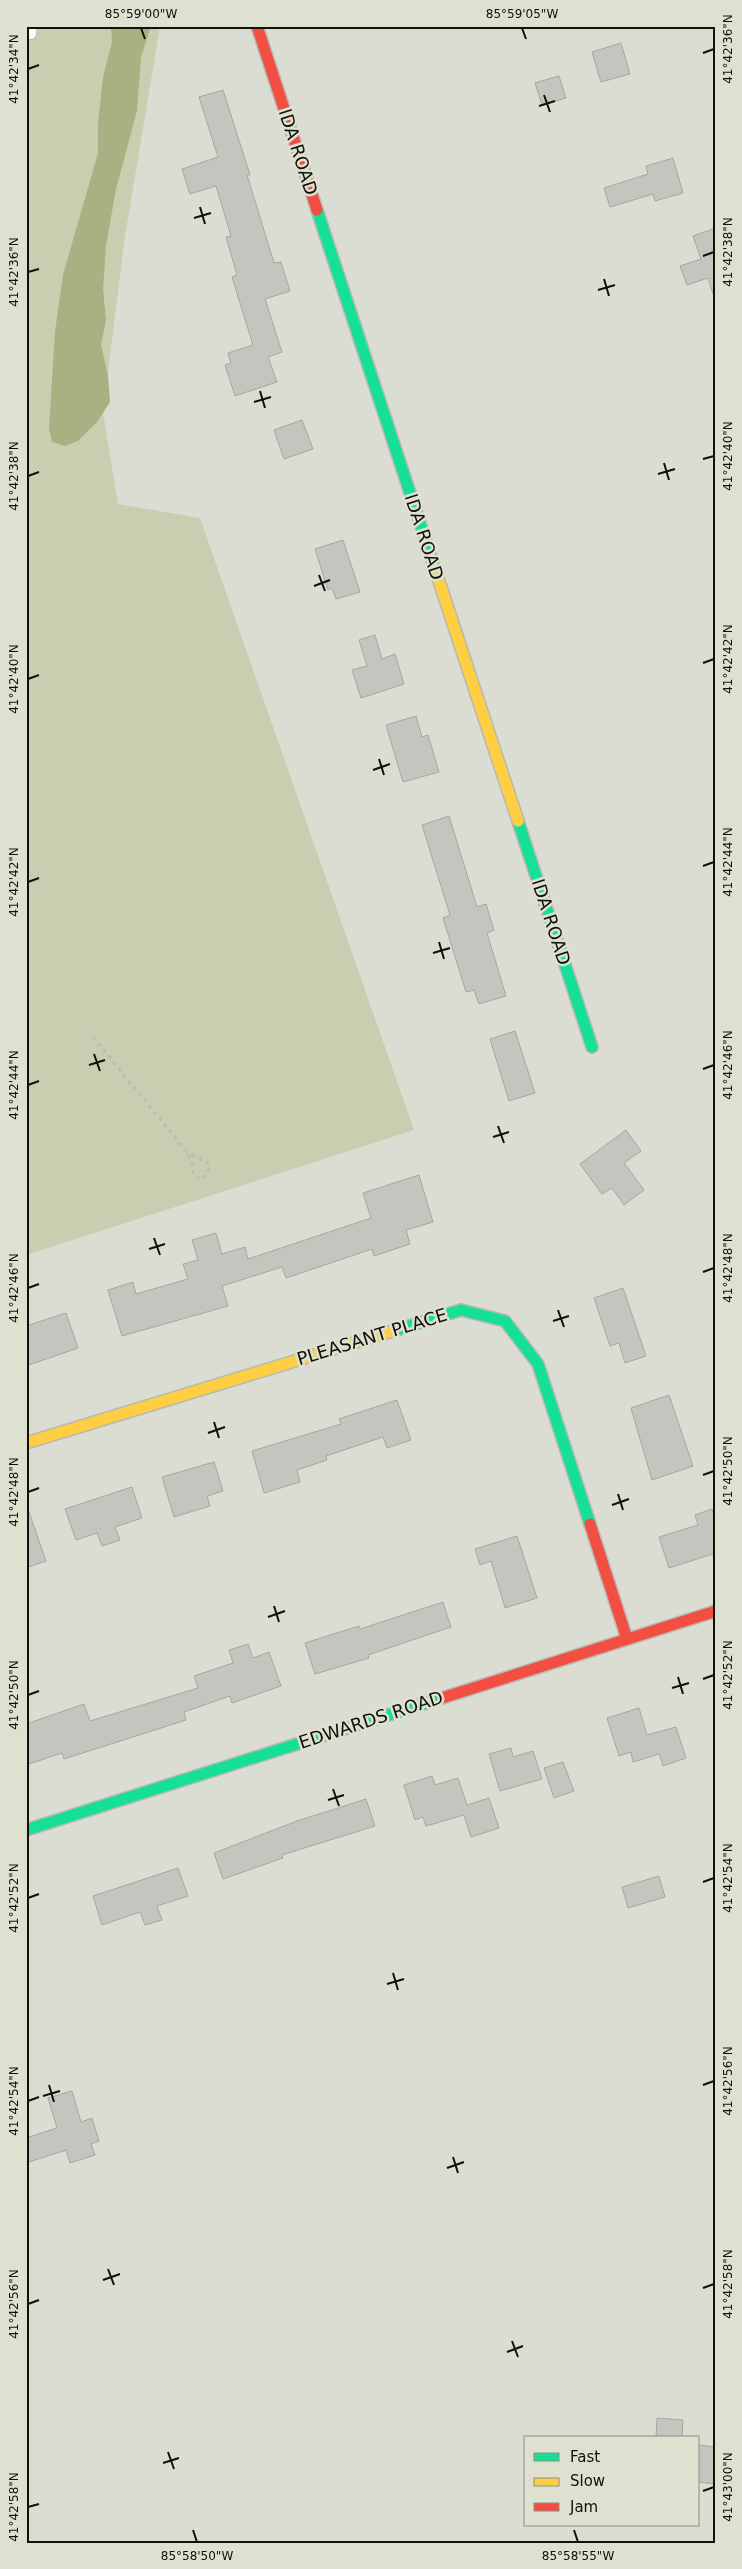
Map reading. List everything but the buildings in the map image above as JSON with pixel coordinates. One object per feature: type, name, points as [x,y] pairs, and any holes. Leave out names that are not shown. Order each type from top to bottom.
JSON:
[{"type":"street","name":"IDA ROAD","points":[[257,26],[592,1047]]},
{"type":"street","name":"PLEASANT PLACE","points":[[26,1443],[460,1310],[505,1321],[538,1364],[627,1639]]},
{"type":"street","name":"EDWARDS ROAD","points":[[26,1830],[716,1611]]},
{"type":"path","points":[[93,1037],[187,1152],[192,1162],[193,1175],[200,1179],[205,1177],[210,1169],[208,1163],[187,1152]]},
{"type":"shaded area","points":[[26,26],[160,26],[125,236],[103,412],[118,504],[200,518],[414,1130],[26,1255]]},
{"type":"shaded area","points":[[111,26],[151,26],[141,57],[137,111],[116,189],[106,246],[103,289],[106,320],[101,345],[108,375],[110,402],[97,422],[78,441],[65,446],[52,442],[49,428],[55,331],[63,275],[98,153],[98,123],[103,77],[112,42]]},
{"type":"traffic: fast","points":[[317,210],[435,569]]},
{"type":"traffic: fast","points":[[518,821],[592,1047]]},
{"type":"traffic: fast","points":[[390,1332],[461,1310],[505,1321],[538,1364],[590,1524]]},
{"type":"traffic: fast","points":[[26,1830],[442,1698]]},
{"type":"traffic: slow","points":[[435,569],[518,821]]},
{"type":"traffic: slow","points":[[26,1443],[390,1332]]},
{"type":"traffic: jam","points":[[257,26],[317,210]]},
{"type":"traffic: jam","points":[[590,1524],[627,1639]]},
{"type":"traffic: jam","points":[[442,1698],[716,1611]]}]
